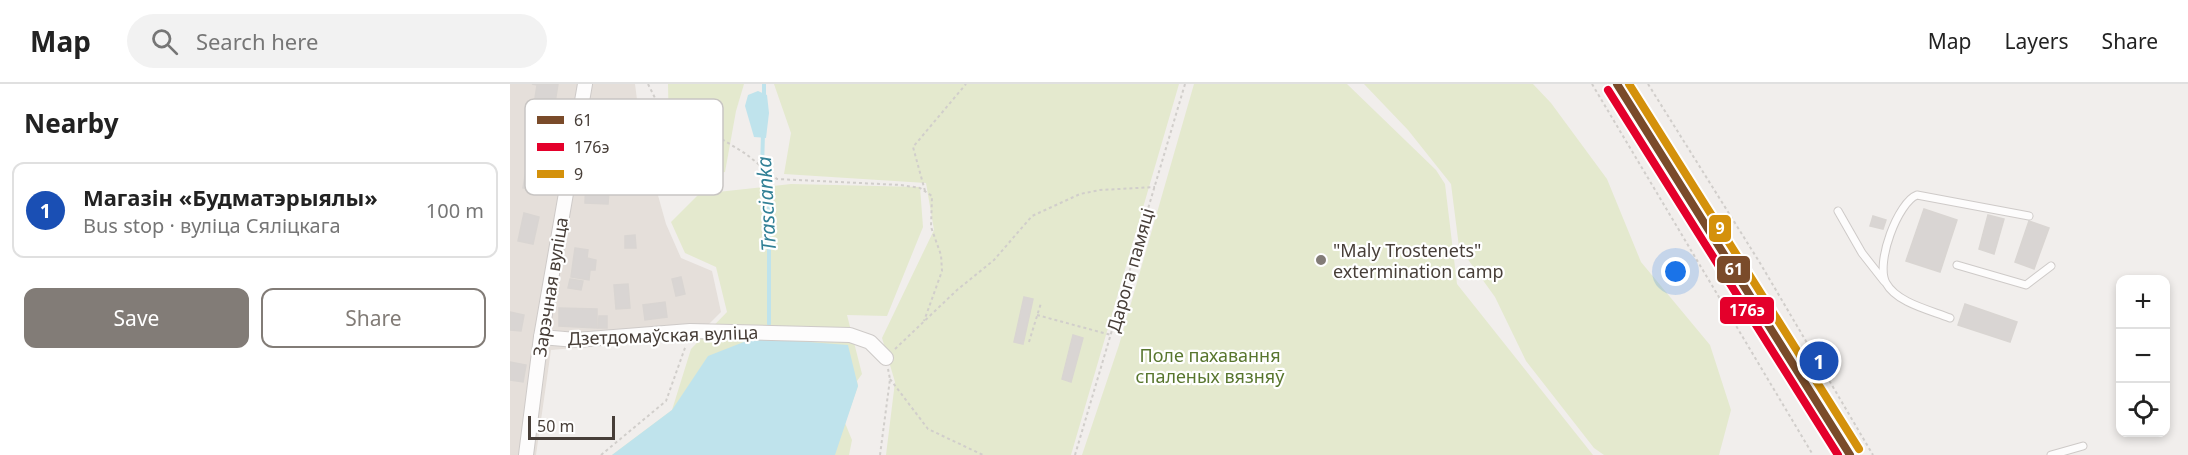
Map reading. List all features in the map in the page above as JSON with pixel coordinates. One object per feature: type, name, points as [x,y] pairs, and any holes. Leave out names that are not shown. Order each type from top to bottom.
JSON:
[{"type":"main road","points":[[1617,84],[1847,452]]},
{"type":"street","name":"Зарэчная вуліца","points":[[582,99],[585,84]]},
{"type":"street","name":"Зарэчная вуліца","points":[[526,455],[541,337],[566,195]]},
{"type":"street","name":"Дзетдомаўская вуліца","points":[[541,337],[576,340],[690,331],[850,335],[870,342],[886,358]]},
{"type":"lane","points":[[1886,283],[1884,272],[1887,245],[1902,207],[1909,198],[1917,195],[2029,216]]},
{"type":"lane","points":[[1838,211],[1862,253],[1902,299],[1950,318]]},
{"type":"lane","points":[[1957,265],[2026,285],[2051,266]]},
{"type":"lane","points":[[2051,455],[2083,446]]},
{"type":"path","points":[[648,84],[656,99]]},
{"type":"path","points":[[925,191],[913,147],[966,84]]},
{"type":"path","name":"Дарога памяці","points":[[1075,455],[1185,84]]},
{"type":"path","points":[[1592,84],[1813,455]]},
{"type":"path","points":[[1648,84],[1766,273],[1873,455]]},
{"type":"path","points":[[723,140],[746,154],[777,179],[901,185],[920,188],[932,196],[931,226],[941,255],[942,271],[924,321]]},
{"type":"path","points":[[880,455],[890,379],[886,358],[924,321],[994,260],[1032,216],[1080,194],[1100,190],[1155,187]]},
{"type":"path","points":[[1029,342],[1041,303]]},
{"type":"path","points":[[1037,315],[1111,335]]},
{"type":"path","points":[[601,455],[666,401],[690,331]]},
{"type":"path","points":[[890,379],[928,429],[983,455]]},
{"type":"shaded area","points":[[510,84],[635,84],[637,99],[525,99],[525,195],[658,195],[666,224],[681,258],[712,271],[721,312],[695,338],[551,350],[536,455],[510,455]]},
{"type":"green space","points":[[668,84],[744,84],[736,111],[725,172],[723,172],[723,99],[668,99]]},
{"type":"green space","points":[[774,84],[1179,84],[1071,455],[886,455],[895,382],[882,338],[934,230],[926,183],[784,174],[791,133]]},
{"type":"green space","name":"Поле пахавання спаленых вязняў","points":[[1194,84],[1347,84],[1436,170],[1445,184],[1457,284],[1593,455],[1082,455],[1119,345]]},
{"type":"green space","points":[[1364,84],[1533,84],[1551,103],[1607,179],[1641,262],[1710,345],[1731,410],[1719,455],[1604,455],[1594,448],[1526,361],[1495,297],[1459,247],[1451,184],[1408,130]]},
{"type":"green space","points":[[791,184],[920,187],[923,227],[887,316],[847,315],[862,374],[857,381],[858,386],[845,423],[852,440],[849,455],[612,455],[672,410],[691,349],[727,312],[716,267],[685,253],[671,222],[698,195],[723,195],[723,191]]},
{"type":"water","points":[[758,91],[767,95],[769,113],[766,138],[754,137],[745,106],[748,95]]},
{"type":"water","points":[[754,338],[848,345],[858,386],[835,455],[612,455],[672,410],[708,356]]},
{"type":"building","points":[[532,84],[558,84],[556,99],[535,99],[537,85]]},
{"type":"building","points":[[585,195],[609,195],[608,204],[585,203]]},
{"type":"building","points":[[1924,209],[1957,220],[1940,272],[1906,261]]},
{"type":"building","points":[[524,213],[539,217],[533,244],[518,241]]},
{"type":"building","points":[[1988,215],[2004,219],[1994,254],[1979,249]]},
{"type":"building","points":[[1873,216],[1886,220],[1883,229],[1870,226]]},
{"type":"building","points":[[2029,221],[2049,228],[2034,269],[2015,262]]},
{"type":"building","points":[[635,235],[636,248],[625,248],[625,236]]},
{"type":"building","points":[[575,248],[588,250],[587,258],[596,260],[595,270],[590,270],[589,280],[571,277]]},
{"type":"building","points":[[681,277],[685,294],[676,296],[672,279]]},
{"type":"building","points":[[570,279],[583,281],[581,290],[568,288]]},
{"type":"building","points":[[628,284],[630,308],[616,309],[614,285]]},
{"type":"building","points":[[1024,297],[1033,299],[1023,344],[1014,342]]},
{"type":"building","points":[[665,302],[667,317],[645,320],[643,305]]},
{"type":"building","points":[[1965,304],[2017,322],[2010,342],[1958,325]]},
{"type":"building","points":[[559,308],[597,309],[597,328],[559,326]]},
{"type":"building","points":[[510,312],[524,315],[521,331],[510,330]]},
{"type":"building","points":[[599,316],[607,316],[607,328],[598,328]]},
{"type":"building","points":[[1073,335],[1083,338],[1071,382],[1062,379]]},
{"type":"building","points":[[510,362],[526,365],[523,382],[510,380]]},
{"type":"waterway","name":"Trascianka","points":[[764,84],[764,96]]},
{"type":"waterway","name":"Trascianka","points":[[763,133],[762,169],[769,208],[769,324]]},
{"type":"transit line","name":"61","points":[[1617,84],[1850,455]]},
{"type":"transit line","name":"9","points":[[1629,84],[1859,449]]},
{"type":"transit line","name":"176э","points":[[1608,90],[1838,455]]},
{"type":"place","name":"\"Maly Trostenets\" extermination camp","points":[[1321,260]]},
{"type":"place","name":"Магазін «Будматэрыялы»","points":[[1819,361]]}]
